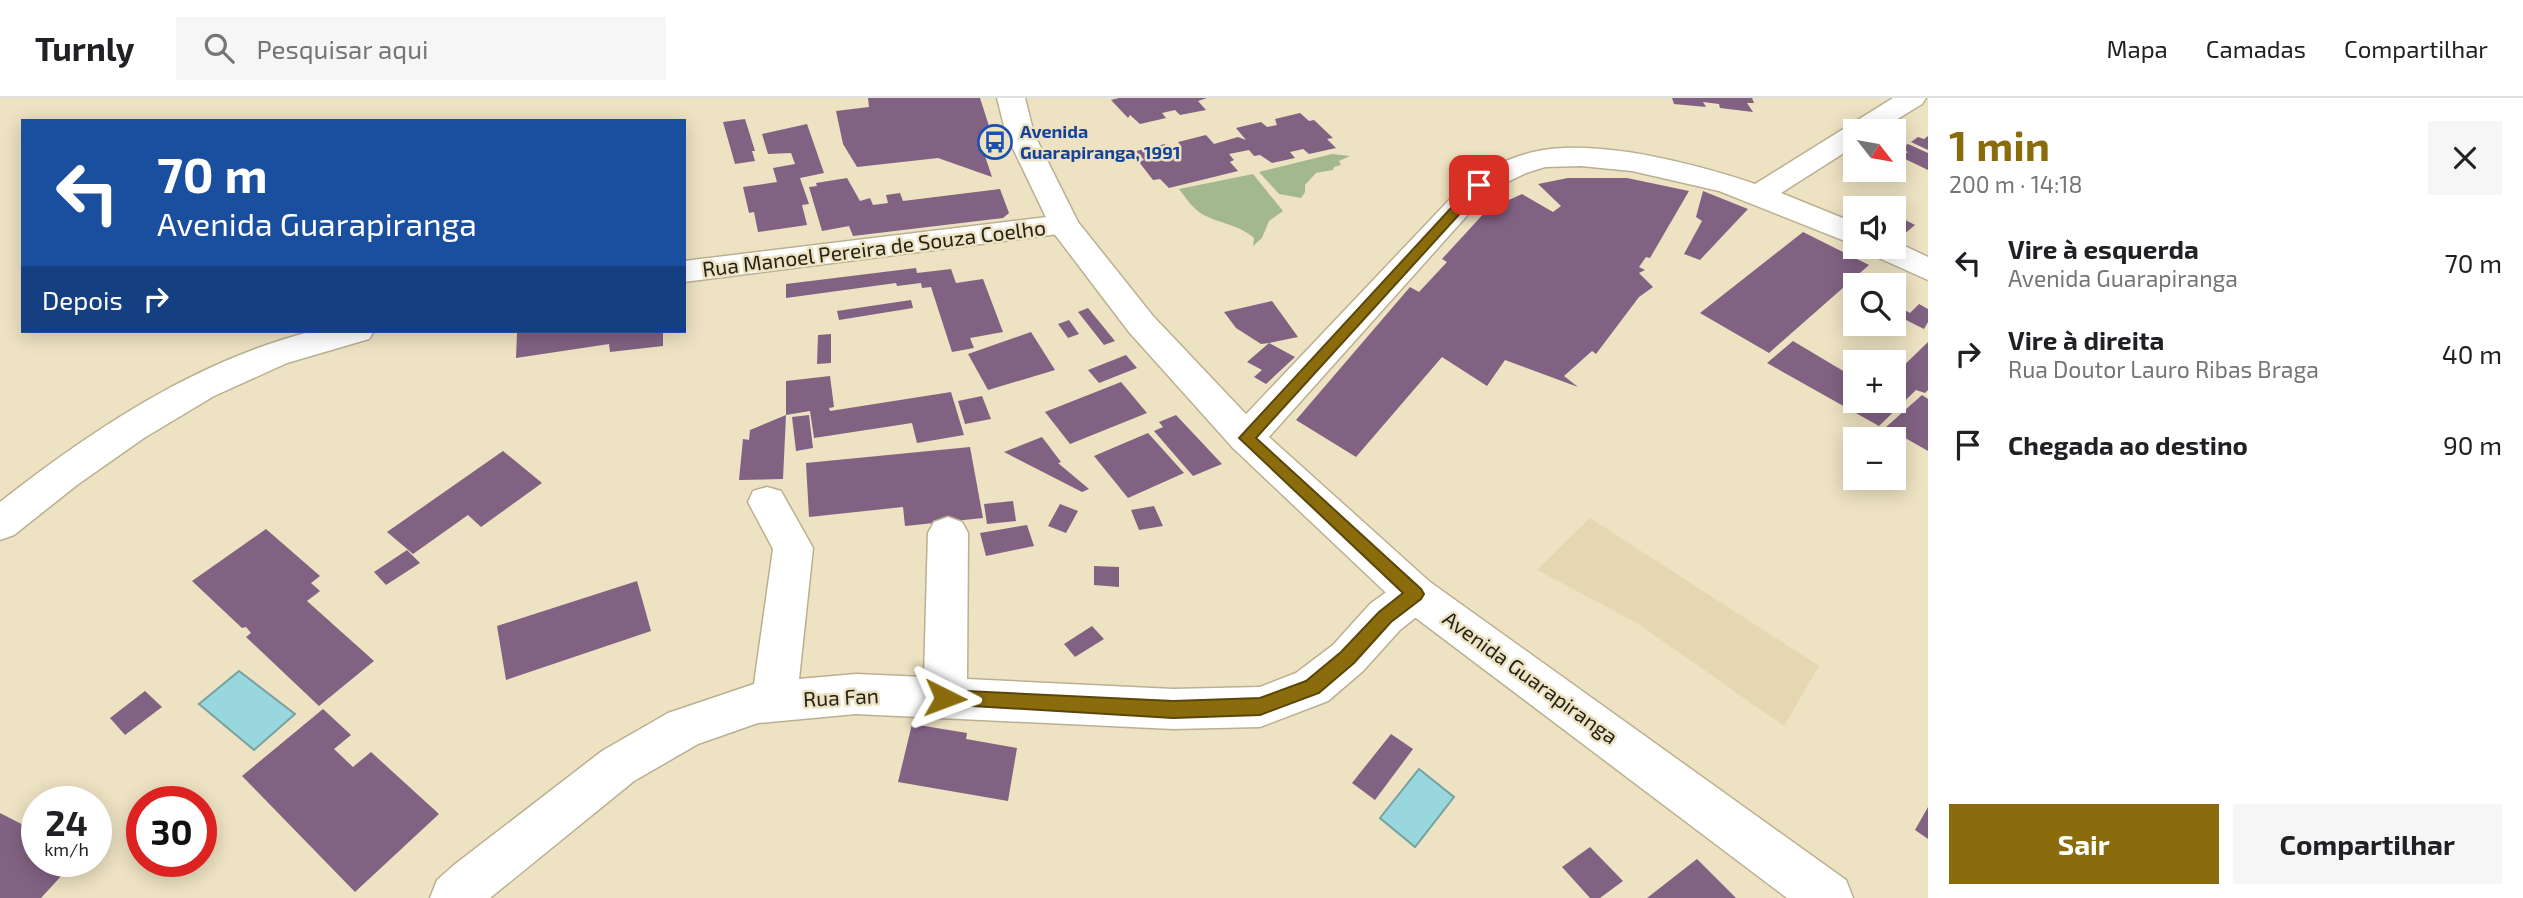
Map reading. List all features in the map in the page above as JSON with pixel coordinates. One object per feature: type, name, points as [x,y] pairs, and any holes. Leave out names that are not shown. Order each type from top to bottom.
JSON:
[{"type":"street","name":"Avenida Guarapiranga","points":[[1011,98],[1020,134],[1064,225],[1141,324],[1246,438],[1415,594],[1828,898]]},
{"type":"street","points":[[1878,119],[1912,98]]},
{"type":"street","points":[[1759,194],[1843,141]]},
{"type":"street","points":[[1246,438],[1479,185],[1530,161],[1574,157],[1620,160],[1676,169],[1759,194],[1843,230]]},
{"type":"street","name":"Rua Manoel Pereira de Souza Coelho","points":[[686,272],[1064,225]]},
{"type":"street","points":[[1906,259],[1928,270]]},
{"type":"street","points":[[0,524],[66,472],[179,400],[276,354],[350,333]]},
{"type":"street","points":[[767,502],[793,548],[774,702]]},
{"type":"street","points":[[945,698],[948,533]]},
{"type":"street","name":"Rua Fan","points":[[455,898],[471,882],[618,766],[684,728],[758,703],[856,694],[1173,709],[1260,707],[1312,687],[1348,657],[1385,617],[1415,594]]},
{"type":"shaded area","points":[[1590,518],[1819,666],[1784,726],[1637,623],[1537,570]]},
{"type":"green space","points":[[1332,154],[1350,156],[1339,161],[1341,165],[1333,170],[1316,173],[1305,185],[1301,198],[1279,194],[1259,172]]},
{"type":"green space","points":[[1253,174],[1283,211],[1269,221],[1262,238],[1253,246],[1254,238],[1242,230],[1202,214],[1179,189]]},
{"type":"water","points":[[239,671],[295,714],[254,750],[199,704]]},
{"type":"water","points":[[1419,769],[1454,797],[1415,847],[1380,818]]},
{"type":"building","points":[[868,98],[980,98],[989,126],[984,153],[992,177],[938,158],[857,167],[843,144],[836,111],[869,107]]},
{"type":"building","points":[[1207,98],[1198,101],[1206,110],[1180,115],[1175,110],[1162,113],[1166,118],[1140,124],[1130,115],[1128,118],[1111,100]]},
{"type":"building","points":[[1672,98],[1752,98],[1754,103],[1747,103],[1753,112],[1720,108],[1719,104],[1703,102],[1706,107],[1674,104]]},
{"type":"building","points":[[1300,113],[1309,121],[1314,120],[1333,138],[1327,139],[1336,148],[1309,154],[1303,149],[1290,152],[1295,158],[1272,163],[1260,155],[1254,156],[1249,150],[1229,154],[1234,160],[1230,162],[1238,171],[1169,188],[1160,179],[1153,180],[1139,162],[1144,160],[1136,151],[1165,144],[1169,150],[1181,146],[1178,142],[1206,135],[1214,144],[1238,137],[1246,140],[1236,128],[1261,122],[1267,127],[1277,125],[1275,119]]},
{"type":"building","points":[[745,119],[755,151],[752,151],[755,161],[735,164],[723,122]]},
{"type":"building","points":[[807,124],[824,173],[800,178],[809,204],[802,205],[807,225],[758,232],[754,212],[749,213],[743,187],[777,182],[773,168],[795,164],[791,153],[768,154],[762,134]]},
{"type":"building","points":[[1928,136],[1928,150],[1911,142],[1918,137],[1924,139]]},
{"type":"building","points":[[1906,145],[1928,153],[1928,170],[1906,159]]},
{"type":"building","points":[[847,178],[860,201],[870,198],[873,205],[888,203],[886,195],[900,193],[903,201],[1000,189],[1009,213],[1003,218],[853,236],[849,226],[822,231],[809,187],[817,186],[816,183]]},
{"type":"building","points":[[1568,178],[1627,178],[1689,191],[1650,258],[1646,257],[1639,267],[1645,270],[1639,273],[1653,287],[1639,297],[1596,354],[1592,351],[1564,376],[1578,387],[1505,360],[1487,386],[1442,357],[1356,457],[1296,420],[1410,287],[1419,292],[1447,262],[1442,259],[1487,210],[1522,194],[1553,212],[1561,206],[1538,184]]},
{"type":"building","points":[[1703,191],[1748,209],[1700,260],[1684,254],[1702,221],[1696,217]]},
{"type":"building","points":[[1906,220],[1915,225],[1906,232]]},
{"type":"building","points":[[1803,232],[1843,252],[1843,259],[1857,259],[1869,265],[1860,273],[1843,273],[1843,288],[1769,353],[1700,313]]},
{"type":"building","points":[[916,268],[917,273],[951,269],[956,283],[983,279],[1003,332],[970,338],[974,348],[952,352],[931,287],[922,288],[921,283],[897,286],[896,283],[786,298],[786,284]]},
{"type":"building","points":[[911,300],[913,308],[839,320],[837,311]]},
{"type":"building","points":[[1272,301],[1298,337],[1261,344],[1236,328],[1224,312]]},
{"type":"building","points":[[1919,304],[1928,309],[1928,322],[1924,329],[1906,320],[1906,311],[1910,313]]},
{"type":"building","points":[[1088,308],[1115,341],[1104,345],[1078,312]]},
{"type":"building","points":[[1069,320],[1079,334],[1068,338],[1058,324]]},
{"type":"building","points":[[1031,332],[1055,370],[988,390],[968,354]]},
{"type":"building","points":[[517,333],[663,333],[663,346],[610,352],[609,344],[516,358]]},
{"type":"building","points":[[831,334],[831,363],[817,364],[818,335]]},
{"type":"building","points":[[1793,341],[1843,371],[1843,406],[1767,363]]},
{"type":"building","points":[[1928,342],[1928,390],[1925,393],[1916,390],[1906,400],[1906,363]]},
{"type":"building","points":[[1269,343],[1295,357],[1266,384],[1254,377],[1262,370],[1247,362]]},
{"type":"building","points":[[1126,355],[1137,368],[1099,383],[1088,370]]},
{"type":"building","points":[[830,376],[834,407],[829,408],[830,411],[951,392],[964,435],[917,443],[912,423],[814,438],[810,411],[786,415],[786,381]]},
{"type":"building","points":[[1121,382],[1147,413],[1070,444],[1045,412]]},
{"type":"building","points":[[1922,395],[1928,399],[1928,451],[1906,438],[1906,427],[1886,427],[1902,413],[1906,413],[1906,409]]},
{"type":"building","points":[[982,396],[991,419],[965,424],[958,401]]},
{"type":"building","points":[[1856,413],[1892,413],[1879,426]]},
{"type":"building","points":[[786,415],[783,479],[739,480],[743,439],[749,440],[750,430]]},
{"type":"building","points":[[809,415],[813,448],[796,451],[792,417]]},
{"type":"building","points":[[1176,415],[1222,464],[1193,476],[1154,431],[1163,427],[1159,422]]},
{"type":"building","points":[[1148,433],[1184,473],[1128,498],[1094,456]]},
{"type":"building","points":[[1042,437],[1061,462],[1058,463],[1089,489],[1082,492],[1004,452]]},
{"type":"building","points":[[970,447],[983,518],[905,526],[903,507],[809,517],[806,463]]},
{"type":"building","points":[[503,451],[542,483],[481,527],[468,515],[413,554],[387,532]]},
{"type":"building","points":[[1013,501],[1016,521],[987,524],[984,504]]},
{"type":"building","points":[[1060,504],[1078,511],[1066,533],[1048,526]]},
{"type":"building","points":[[1154,506],[1163,526],[1139,530],[1131,510]]},
{"type":"building","points":[[1027,525],[1034,546],[986,556],[980,533]]},
{"type":"building","points":[[266,529],[320,576],[311,583],[320,591],[307,601],[374,661],[319,706],[246,637],[251,633],[246,627],[242,628],[192,581]]},
{"type":"building","points":[[407,550],[420,563],[386,585],[374,572]]},
{"type":"building","points":[[1094,566],[1119,567],[1119,587],[1094,585]]},
{"type":"building","points":[[637,581],[651,631],[506,680],[497,626]]},
{"type":"building","points":[[1092,626],[1104,639],[1075,657],[1064,644]]},
{"type":"building","points":[[145,691],[162,707],[125,735],[110,718]]},
{"type":"building","points":[[323,709],[351,735],[334,749],[353,767],[371,752],[439,814],[355,892],[242,776]]},
{"type":"building","points":[[912,724],[967,733],[966,739],[1017,748],[1008,801],[898,782]]},
{"type":"building","points":[[1391,734],[1413,749],[1375,800],[1352,783]]},
{"type":"building","points":[[1928,807],[1928,839],[1915,830]]},
{"type":"building","points":[[0,813],[21,824],[21,877],[60,877],[41,898],[0,898]]},
{"type":"building","points":[[1590,847],[1623,881],[1600,898],[1590,898],[1562,867]]},
{"type":"building","points":[[1697,859],[1736,898],[1647,898]]},
{"type":"place","name":"Avenida Guarapiranga, 1991","points":[[995,142]]},
{"type":"route","points":[[945,698],[1173,709],[1260,707],[1312,687],[1348,657],[1385,617],[1415,594],[1246,438],[1479,185]]}]
